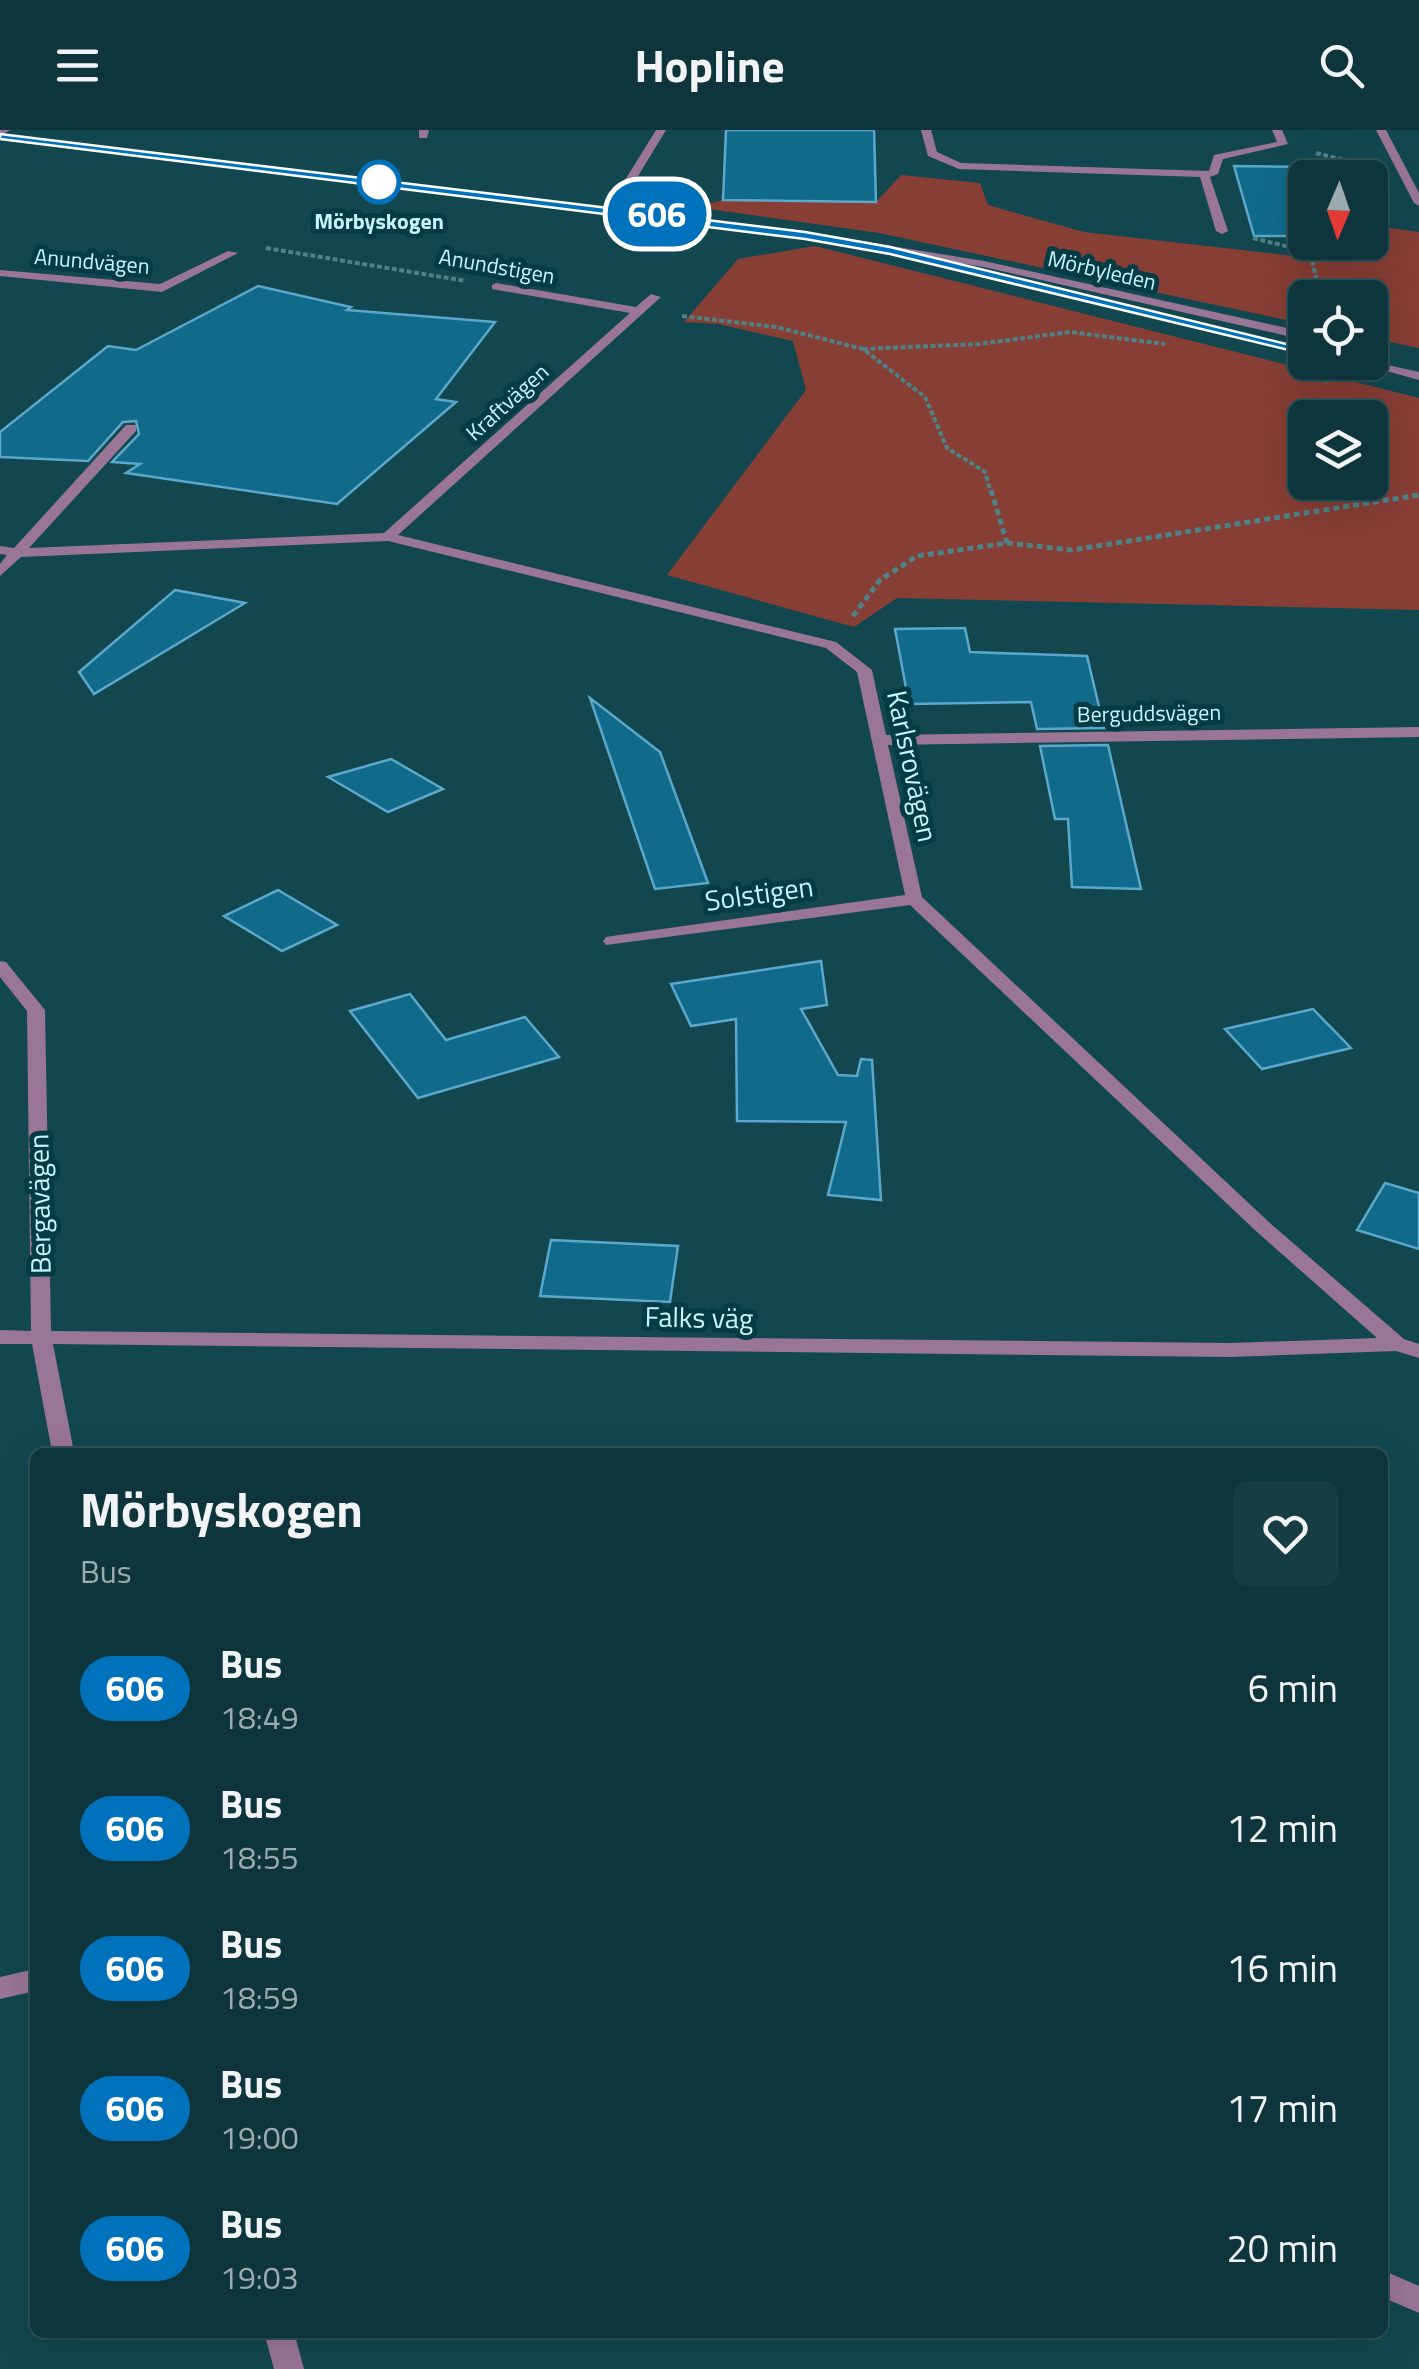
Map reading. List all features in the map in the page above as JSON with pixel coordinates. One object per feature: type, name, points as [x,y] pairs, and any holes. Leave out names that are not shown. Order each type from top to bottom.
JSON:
[{"type":"street","points":[[613,209],[661,130]]},
{"type":"street","points":[[926,130],[932,154],[959,166],[1204,174],[1213,174],[1218,157],[1283,144],[1277,130]]},
{"type":"street","points":[[1381,130],[1419,203]]},
{"type":"street","name":"Mörbyleden","points":[[2,133],[613,209],[984,264],[1288,332]]},
{"type":"street","points":[[1204,174],[1222,231]]},
{"type":"street","name":"Mörbyleden","points":[[890,250],[1288,346]]},
{"type":"street","name":"Anundvägen","points":[[0,273],[162,288],[232,253]]},
{"type":"street","name":"Anundstigen","points":[[496,287],[637,311]]},
{"type":"street","name":"Kraftvägen","points":[[388,538],[656,297]]},
{"type":"street","points":[[1388,355],[1419,362]]},
{"type":"street","points":[[1388,369],[1419,376]]},
{"type":"street","points":[[0,572],[9,552],[131,428]]},
{"type":"street","points":[[9,552],[388,538],[832,646]]},
{"type":"street","name":"Karlsrovägen","points":[[832,646],[864,670],[914,899]]},
{"type":"street","name":"Berguddsvägen","points":[[880,740],[1419,732]]},
{"type":"street","points":[[914,899],[1264,1228],[1397,1344],[1419,1351]]},
{"type":"street","name":"Solstigen","points":[[612,941],[914,899]]},
{"type":"street","name":"Bergavägen","points":[[0,966],[36,1010],[42,1337],[62,1448]]},
{"type":"street","name":"Falks väg","points":[[0,1336],[1212,1350],[1397,1344]]},
{"type":"street","points":[[0,1988],[30,1981]]},
{"type":"street","points":[[1388,2286],[1419,2300]]},
{"type":"street","points":[[281,2338],[289,2369]]},
{"type":"path","points":[[1283,144],[1344,160]]},
{"type":"path","points":[[1222,231],[1288,247]]},
{"type":"path","name":"Anundstigen","points":[[232,253],[261,248],[303,251],[496,287]]},
{"type":"path","points":[[637,311],[776,327],[863,350],[979,344],[1070,332],[1171,344]]},
{"type":"path","points":[[863,350],[925,397],[946,448],[986,472],[1007,543]]},
{"type":"path","points":[[1278,368],[1331,382]]},
{"type":"path","points":[[832,646],[880,580],[917,556],[1007,543],[1072,550],[1419,495]]},
{"type":"shaded area","points":[[901,175],[980,183],[988,205],[1084,232],[1288,255],[1288,260],[1388,260],[1388,228],[1419,232],[1419,348],[1388,342],[1388,280],[1288,280],[1288,320],[879,233],[695,207],[723,200],[876,202]]},
{"type":"shaded area","points":[[815,246],[1288,365],[1288,380],[1347,380],[1419,398],[1419,610],[897,598],[854,627],[667,575],[806,390],[793,341],[718,324],[684,322],[738,259]]},
{"type":"building","points":[[726,130],[874,130],[876,202],[723,200]]},
{"type":"building","points":[[1234,166],[1288,167],[1288,236],[1254,236]]},
{"type":"building","points":[[258,286],[351,307],[347,310],[495,322],[436,399],[456,402],[337,504],[126,473],[140,464],[112,462],[139,434],[136,421],[123,422],[88,461],[0,457],[0,432],[108,346],[136,350]]},
{"type":"building","points":[[175,590],[245,603],[94,694],[79,672]]},
{"type":"building","points":[[965,628],[970,652],[1087,656],[1104,728],[1037,729],[1031,702],[909,704],[895,629]]},
{"type":"building","points":[[590,698],[660,752],[708,883],[655,889]]},
{"type":"building","points":[[1108,745],[1141,889],[1072,887],[1068,819],[1055,819],[1040,746]]},
{"type":"building","points":[[391,759],[443,789],[388,812],[328,777]]},
{"type":"building","points":[[278,890],[337,925],[282,951],[224,916]]},
{"type":"building","points":[[821,961],[827,1005],[801,1009],[838,1075],[857,1076],[861,1059],[872,1060],[881,1200],[828,1195],[846,1122],[737,1121],[736,1019],[691,1026],[671,984]]},
{"type":"building","points":[[410,994],[446,1040],[525,1017],[559,1057],[418,1098],[350,1011]]},
{"type":"building","points":[[1313,1009],[1351,1048],[1262,1069],[1225,1029]]},
{"type":"building","points":[[1385,1183],[1419,1193],[1419,1249],[1357,1230]]},
{"type":"building","points":[[551,1240],[678,1246],[670,1302],[540,1296]]},
{"type":"bus line","name":"606","points":[[0,137],[805,235],[890,250],[1288,346]]},
{"type":"place","name":"Mörbyskogen","points":[[379,182]]}]
